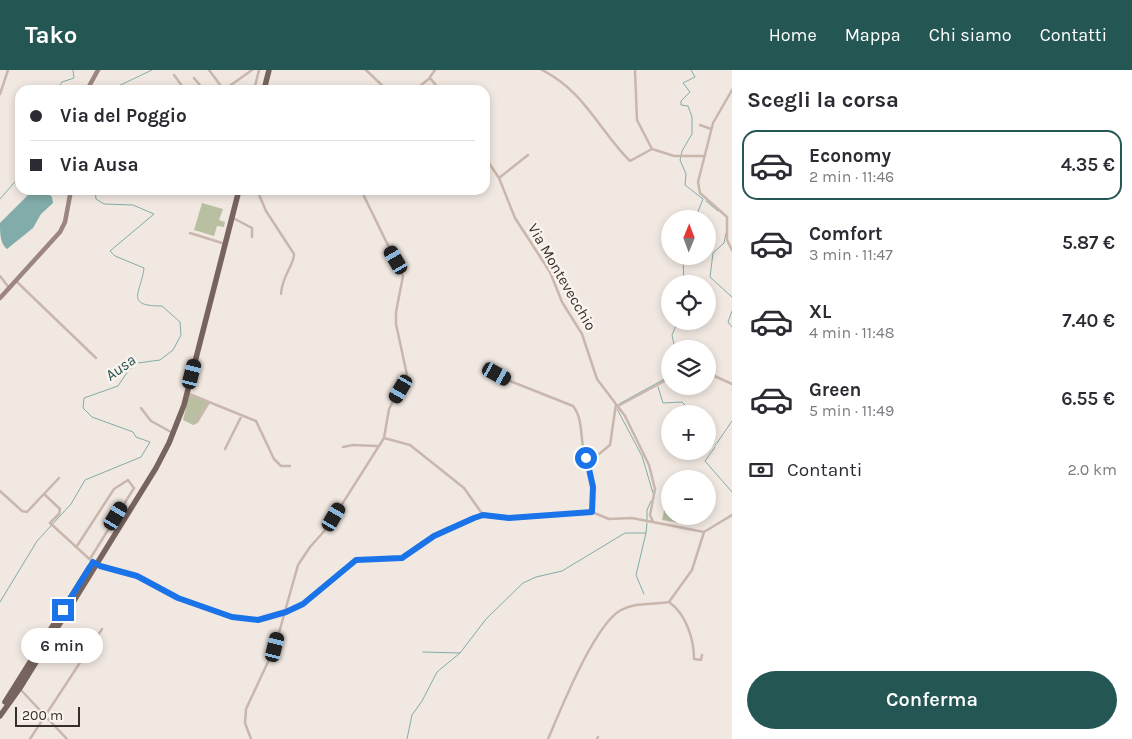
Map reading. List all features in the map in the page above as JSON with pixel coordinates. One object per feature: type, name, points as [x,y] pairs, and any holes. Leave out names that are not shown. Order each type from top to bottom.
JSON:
[{"type":"main road","points":[[264,85],[268,70]]},
{"type":"main road","points":[[0,716],[20,688],[93,562],[165,452],[187,393],[236,195]]},
{"type":"main road","points":[[0,711],[149,474],[171,432],[181,404],[236,195]]},
{"type":"street","points":[[0,94],[8,70]]},
{"type":"street","points":[[89,85],[98,70]]},
{"type":"street","points":[[209,70],[220,85]]},
{"type":"street","points":[[231,85],[252,70]]},
{"type":"street","points":[[255,85],[258,70]]},
{"type":"street","points":[[366,70],[382,85]]},
{"type":"street","points":[[421,85],[430,78],[435,70]]},
{"type":"street","points":[[542,70],[554,77],[587,105],[630,161],[652,149],[678,156],[705,156]]},
{"type":"street","points":[[636,70],[636,120],[652,149]]},
{"type":"street","points":[[174,75],[181,85]]},
{"type":"street","points":[[194,78],[200,85]]},
{"type":"street","points":[[430,78],[436,85]]},
{"type":"street","points":[[732,90],[718,113],[711,130],[698,176],[698,190],[727,217],[727,240],[732,250]]},
{"type":"street","points":[[700,126],[711,130]]},
{"type":"street","points":[[499,178],[528,155]]},
{"type":"street","name":"Via Montevecchio","points":[[490,164],[499,178],[514,218],[550,272],[562,302],[582,334],[597,379],[625,416],[649,465],[655,489],[650,515],[653,522]]},
{"type":"street","points":[[0,298],[62,228],[71,195]]},
{"type":"street","points":[[259,195],[266,211],[294,254],[294,260],[282,280],[281,294]]},
{"type":"street","points":[[251,739],[245,722],[246,709],[275,647],[302,557],[327,528],[377,446],[384,438],[389,409],[407,375],[396,324],[403,276],[363,195]]},
{"type":"street","points":[[232,217],[252,228],[252,237]]},
{"type":"street","points":[[190,233],[222,243]]},
{"type":"street","points":[[0,276],[10,288]]},
{"type":"street","points":[[16,281],[96,358]]},
{"type":"street","points":[[493,370],[510,381],[572,406],[578,416],[585,455],[590,463]]},
{"type":"street","points":[[716,377],[732,384]]},
{"type":"street","points":[[592,512],[593,487],[589,469],[590,463],[610,445],[617,405],[661,383]]},
{"type":"street","points":[[187,393],[256,421],[277,464],[284,467],[290,466]]},
{"type":"street","points":[[197,422],[209,402]]},
{"type":"street","points":[[141,408],[151,422],[171,432]]},
{"type":"street","points":[[225,449],[242,415]]},
{"type":"street","points":[[384,438],[410,445],[464,488],[483,515]]},
{"type":"street","points":[[343,447],[353,445],[377,446]]},
{"type":"street","points":[[0,491],[24,512],[29,510],[59,478]]},
{"type":"street","points":[[77,546],[114,489],[128,480],[134,488],[93,562]]},
{"type":"street","points":[[44,494],[60,509],[59,514],[51,519],[52,525],[93,562],[137,576],[178,598],[242,620],[263,619],[286,612],[311,598],[356,560],[402,558],[445,529],[483,515],[509,518],[592,512],[609,519],[632,518],[704,532]]},
{"type":"street","points":[[669,602],[692,570],[704,532],[732,515]]},
{"type":"street","points":[[548,739],[572,681],[604,626],[614,614],[622,609],[646,602],[669,602],[674,606],[686,625],[692,642],[694,659],[701,660],[702,655]]},
{"type":"street","points":[[30,739],[102,629]]},
{"type":"street","points":[[20,688],[67,739]]},
{"type":"green space","points":[[202,203],[223,209],[219,220],[225,222],[224,227],[217,226],[214,236],[194,230]]},
{"type":"green space","points":[[189,395],[208,402],[196,424],[193,425],[183,420]]},
{"type":"water","points":[[28,195],[50,195],[52,197],[53,203],[41,214],[33,228],[7,249],[0,234],[0,223]]},
{"type":"waterway","points":[[60,85],[62,82],[74,78],[73,70]]},
{"type":"waterway","name":"Ausa","points":[[120,85],[152,70]]},
{"type":"waterway","points":[[691,70],[695,77],[683,83],[690,92],[681,101],[681,105],[688,106],[692,117],[692,134],[682,151],[680,160],[686,174],[685,185],[703,199],[699,210]]},
{"type":"waterway","points":[[0,199],[15,182]]},
{"type":"waterway","name":"Ausa","points":[[0,602],[37,541],[71,504],[85,480],[141,457],[150,442],[136,437],[133,432],[92,417],[83,408],[84,398],[118,386],[128,371],[138,363],[160,360],[173,350],[181,335],[180,322],[162,306],[143,304],[139,301],[138,291],[144,268],[115,256],[110,251],[154,214],[133,205],[104,204],[96,199],[96,195]]},
{"type":"waterway","points":[[706,201],[718,211]]},
{"type":"waterway","points":[[726,233],[724,243],[713,253],[710,277],[732,297]]},
{"type":"waterway","points":[[683,265],[684,275]]},
{"type":"waterway","points":[[732,311],[728,322],[732,327]]},
{"type":"waterway","points":[[673,340],[672,335],[674,330]]},
{"type":"waterway","points":[[619,404],[661,381]]},
{"type":"waterway","points":[[658,387],[663,403],[682,402],[685,405]]},
{"type":"waterway","points":[[617,409],[642,456],[653,493]]},
{"type":"waterway","points":[[717,443],[732,421]]},
{"type":"waterway","points":[[706,460],[732,492]]},
{"type":"waterway","points":[[647,520],[647,510],[651,501]]},
{"type":"waterway","points":[[407,739],[412,715],[422,701],[437,672],[460,653],[486,619],[523,583],[536,577],[562,571],[625,533],[646,533],[647,523]]},
{"type":"waterway","points":[[644,594],[636,575],[646,533]]},
{"type":"waterway","points":[[423,652],[460,653]]},
{"type":"route","points":[[63,610],[93,562],[96,565],[137,576],[178,598],[232,617],[242,620],[268,618],[303,604],[356,560],[402,558],[445,529],[483,515],[509,518],[552,513],[592,512],[593,487],[589,469],[590,463],[586,458]]}]
